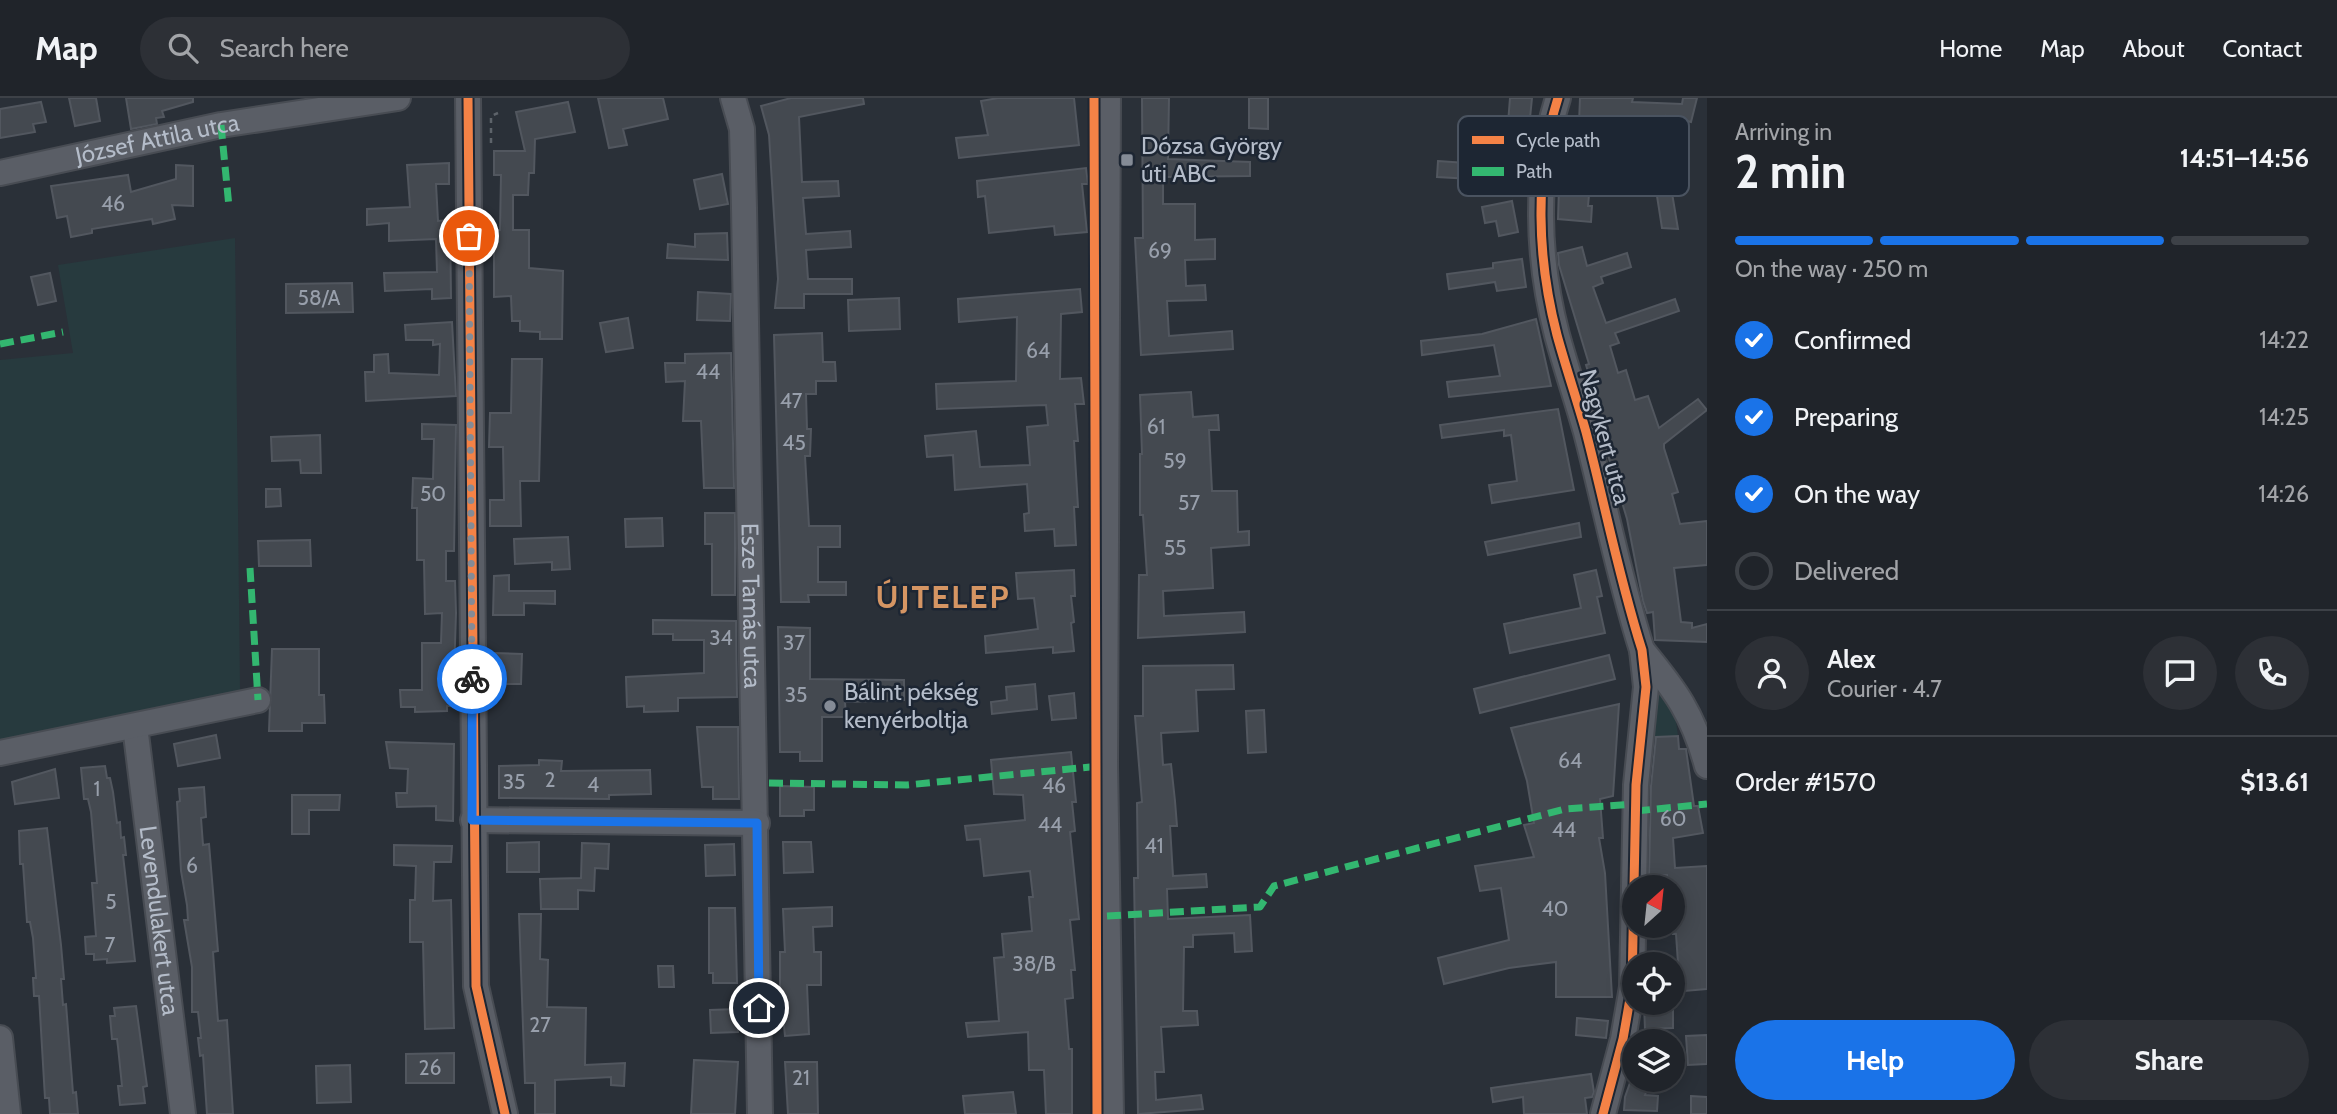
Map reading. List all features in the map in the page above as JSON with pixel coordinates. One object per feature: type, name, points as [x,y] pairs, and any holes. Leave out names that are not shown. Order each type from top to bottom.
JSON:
[{"type":"street","name":"József Attila utca","points":[[0,173],[222,125],[398,98]]},
{"type":"street","points":[[468,98],[472,820],[476,986],[505,1114]]},
{"type":"street","name":"Esze Tamás utca","points":[[733,98],[742,129],[757,823],[760,1114]]},
{"type":"street","points":[[1108,98],[1105,765],[1111,1114]]},
{"type":"street","name":"Nagykert utca","points":[[1554,116],[1558,98]]},
{"type":"street","name":"Nagykert utca","points":[[1542,196],[1546,276],[1556,333],[1585,430],[1642,650],[1646,687],[1636,785],[1632,987],[1623,1040],[1603,1114]]},
{"type":"street","name":"Nagykert utca","points":[[1642,650],[1670,684],[1696,727],[1707,766]]},
{"type":"street","points":[[0,754],[258,701]]},
{"type":"street","name":"Levendulakert utca","points":[[135,726],[183,1114]]},
{"type":"street","points":[[472,820],[757,823]]},
{"type":"street","points":[[0,1038],[8,1114]]},
{"type":"green space","points":[[235,238],[240,690],[0,743],[0,360],[73,353],[58,265]]},
{"type":"green space","points":[[1661,688],[1673,701],[1678,736],[1654,737],[1652,720],[1655,689]]},
{"type":"building","points":[[69,98],[96,98],[100,121],[75,126]]},
{"type":"building","points":[[126,98],[193,98],[193,102],[162,111],[164,117],[156,118],[157,124],[131,129]]},
{"type":"building","points":[[598,98],[663,98],[668,119],[623,129],[627,145],[609,148]]},
{"type":"building","points":[[791,98],[863,98],[864,104],[799,117],[802,182],[838,181],[839,196],[803,198],[806,234],[850,231],[851,247],[806,250],[808,279],[852,279],[852,294],[804,294],[804,308],[775,308],[778,279],[769,135],[761,106]]},
{"type":"building","points":[[998,98],[1074,98],[1079,145],[959,158],[956,138],[988,135],[981,101]]},
{"type":"building","points":[[1142,98],[1169,98],[1168,159],[1250,162],[1250,176],[1163,177],[1163,204],[1195,204],[1195,240],[1215,239],[1215,259],[1185,260],[1186,286],[1205,285],[1206,300],[1167,301],[1169,336],[1232,331],[1233,349],[1141,355],[1135,238],[1143,238]]},
{"type":"building","points":[[1249,98],[1268,98],[1268,129],[1249,128]]},
{"type":"building","points":[[1510,98],[1532,98],[1530,116],[1509,116]]},
{"type":"building","points":[[1580,98],[1633,98],[1632,102],[1682,104],[1683,98],[1697,98],[1691,122],[1689,116],[1579,116]]},
{"type":"building","points":[[41,102],[46,122],[33,124],[35,132],[0,138],[0,109]]},
{"type":"building","points":[[568,102],[575,132],[535,139],[534,173],[529,173],[528,195],[513,195],[513,230],[529,230],[529,268],[563,271],[562,339],[540,339],[540,332],[520,331],[520,321],[512,321],[511,296],[494,297],[494,230],[500,230],[501,175],[494,175],[494,151],[525,151],[516,112]]},
{"type":"building","points":[[1438,161],[1458,162],[1458,178],[1437,177]]},
{"type":"building","points":[[449,163],[449,184],[436,184],[438,221],[450,220],[451,298],[432,299],[432,289],[385,291],[384,273],[437,272],[436,239],[389,241],[389,223],[367,225],[367,209],[410,207],[407,165]]},
{"type":"building","points":[[176,165],[193,166],[193,206],[172,205],[175,219],[153,224],[152,219],[92,229],[92,233],[71,237],[67,216],[57,218],[51,186],[128,175],[131,192],[176,179]]},
{"type":"building","points":[[1086,168],[1088,184],[1082,184],[1087,232],[1055,235],[1054,226],[989,233],[985,196],[978,197],[977,181]]},
{"type":"building","points":[[722,174],[728,204],[700,209],[694,180]]},
{"type":"building","points":[[1559,196],[1589,196],[1588,206],[1592,206],[1591,222],[1558,219]]},
{"type":"building","points":[[1657,196],[1672,196],[1678,229],[1662,228]]},
{"type":"building","points":[[1512,201],[1518,232],[1499,236],[1496,221],[1485,223],[1482,207]]},
{"type":"building","points":[[727,233],[728,260],[667,258],[668,244],[695,247],[695,234]]},
{"type":"building","points":[[1582,247],[1587,266],[1627,253],[1631,267],[1601,277],[1603,283],[1593,287],[1606,323],[1675,299],[1679,311],[1615,333],[1619,343],[1610,346],[1618,373],[1626,370],[1635,400],[1648,396],[1659,428],[1698,399],[1707,410],[1664,444],[1664,448],[1678,492],[1672,494],[1680,524],[1707,521],[1707,565],[1674,568],[1681,622],[1692,623],[1692,628],[1707,624],[1707,642],[1655,640],[1653,612],[1647,613],[1643,601],[1627,519],[1587,384],[1591,382],[1586,365],[1589,364],[1559,265],[1558,253]]},
{"type":"building","points":[[1522,259],[1526,287],[1497,291],[1495,282],[1449,289],[1447,274],[1493,268],[1493,263]]},
{"type":"building","points":[[50,273],[56,301],[38,305],[31,277]]},
{"type":"building","points":[[352,283],[353,312],[286,313],[286,284]]},
{"type":"building","points":[[1080,289],[1082,312],[1061,314],[1060,379],[1081,378],[1084,404],[1075,404],[1078,441],[1074,441],[1078,507],[1074,507],[1076,545],[1055,546],[1054,529],[1025,531],[1024,514],[1029,513],[1027,484],[955,490],[953,455],[927,457],[925,436],[976,431],[980,467],[1030,465],[1027,427],[1048,425],[1046,405],[937,409],[936,384],[1016,381],[1017,317],[959,322],[958,299]]},
{"type":"building","points":[[698,292],[731,294],[730,321],[697,320]]},
{"type":"building","points":[[899,298],[900,329],[849,331],[848,300]]},
{"type":"building","points":[[628,318],[633,348],[606,352],[600,323]]},
{"type":"building","points":[[1536,319],[1551,386],[1449,397],[1447,382],[1500,376],[1494,345],[1422,355],[1421,341],[1482,334]]},
{"type":"building","points":[[452,322],[456,396],[366,401],[365,372],[374,372],[374,355],[388,354],[389,373],[439,375],[440,344],[433,345],[433,340],[406,340],[405,325]]},
{"type":"building","points":[[822,333],[823,362],[835,362],[836,381],[816,381],[816,394],[806,394],[807,429],[811,429],[810,456],[805,456],[809,526],[840,526],[840,547],[818,547],[818,582],[846,582],[846,595],[808,595],[809,602],[781,602],[774,335]]},
{"type":"building","points":[[731,353],[734,488],[704,488],[701,421],[683,421],[685,381],[666,382],[665,363],[685,363],[685,354]]},
{"type":"building","points":[[512,359],[542,359],[539,481],[520,481],[521,526],[490,526],[490,500],[504,500],[503,447],[489,447],[490,413],[511,413]]},
{"type":"building","points":[[1191,392],[1193,417],[1218,415],[1219,430],[1209,430],[1212,491],[1237,491],[1238,532],[1249,531],[1249,545],[1211,548],[1213,588],[1163,591],[1164,616],[1244,612],[1245,632],[1138,638],[1139,575],[1147,575],[1143,515],[1140,515],[1140,395]]},
{"type":"building","points":[[1558,409],[1574,490],[1492,503],[1489,485],[1517,481],[1511,435],[1504,436],[1504,430],[1442,438],[1440,425]]},
{"type":"building","points":[[422,424],[456,425],[454,551],[446,551],[446,581],[455,581],[456,613],[453,706],[447,706],[447,711],[415,712],[415,707],[401,707],[400,690],[422,690],[422,643],[441,643],[442,613],[425,614],[424,560],[417,560],[417,508],[412,508],[413,478],[433,479],[434,439],[422,439]]},
{"type":"building","points":[[320,435],[321,473],[301,473],[300,460],[272,461],[271,437]]},
{"type":"building","points":[[266,489],[280,489],[281,506],[266,507]]},
{"type":"building","points":[[705,513],[735,513],[735,595],[712,595],[712,544],[705,544]]},
{"type":"building","points":[[662,518],[663,546],[626,547],[625,519]]},
{"type":"building","points":[[1579,523],[1581,537],[1488,555],[1485,542]]},
{"type":"building","points":[[568,537],[570,569],[552,570],[552,562],[515,564],[514,539]]},
{"type":"building","points":[[310,540],[311,566],[259,566],[258,541]]},
{"type":"building","points":[[1074,570],[1075,596],[1071,596],[1074,622],[1071,623],[1074,651],[1053,653],[1053,647],[986,653],[985,636],[1038,629],[1034,598],[1018,599],[1016,573]]},
{"type":"building","points":[[1596,570],[1602,596],[1597,597],[1605,633],[1510,653],[1504,624],[1581,608],[1574,575]]},
{"type":"building","points":[[509,575],[509,591],[555,591],[555,604],[524,603],[524,615],[493,615],[494,576]]},
{"type":"building","points":[[653,620],[736,621],[737,697],[678,698],[678,711],[644,712],[644,706],[627,707],[626,677],[704,673],[704,640],[673,640],[673,634],[653,634]]},
{"type":"building","points":[[778,627],[810,628],[810,679],[904,680],[904,700],[845,702],[846,717],[822,717],[822,761],[800,761],[800,752],[780,752]]},
{"type":"building","points":[[272,649],[319,649],[319,695],[324,695],[325,723],[302,723],[302,731],[269,731]]},
{"type":"building","points":[[494,653],[522,654],[521,684],[493,684]]},
{"type":"building","points":[[1609,655],[1615,679],[1480,713],[1474,689]]},
{"type":"building","points":[[1233,665],[1234,689],[1196,690],[1198,731],[1161,733],[1163,765],[1171,764],[1175,801],[1177,826],[1170,826],[1173,876],[1206,874],[1207,887],[1167,889],[1168,919],[1250,915],[1252,951],[1235,952],[1234,933],[1193,935],[1193,947],[1184,947],[1183,1011],[1197,1011],[1198,1025],[1161,1027],[1164,1072],[1155,1072],[1156,1100],[1201,1095],[1203,1109],[1138,1114],[1134,878],[1138,878],[1137,803],[1142,802],[1135,716],[1143,716],[1143,666]]},
{"type":"building","points":[[1035,684],[1037,709],[992,714],[991,702],[1007,700],[1006,687]]},
{"type":"building","points":[[1074,693],[1076,718],[1052,720],[1049,696]]},
{"type":"building","points":[[1619,704],[1613,796],[1600,799],[1603,838],[1599,838],[1605,873],[1612,997],[1556,997],[1556,962],[1509,968],[1444,984],[1438,958],[1509,940],[1501,888],[1480,891],[1475,866],[1534,857],[1524,825],[1534,823],[1527,781],[1511,728]]},
{"type":"building","points":[[1264,710],[1266,752],[1248,753],[1246,711]]},
{"type":"building","points":[[697,727],[738,727],[739,799],[713,799],[713,787],[702,787]]},
{"type":"building","points":[[216,735],[220,758],[178,766],[174,744]]},
{"type":"building","points":[[1678,736],[1679,749],[1686,749],[1694,806],[1698,806],[1703,833],[1673,838],[1675,868],[1707,866],[1707,989],[1685,991],[1685,952],[1677,952],[1676,938],[1685,938],[1685,875],[1649,875],[1651,786],[1656,737]]},
{"type":"building","points":[[386,742],[454,744],[453,821],[436,820],[436,806],[397,807],[396,793],[407,793],[408,769],[390,768]]},
{"type":"building","points":[[1071,752],[1076,802],[1072,802],[1075,831],[1070,832],[1079,919],[1070,920],[1075,970],[1071,970],[1073,998],[1065,999],[1069,1049],[1072,1049],[1072,1114],[1046,1114],[1044,1070],[1029,1070],[1028,1032],[968,1037],[966,1023],[999,1021],[994,958],[1004,957],[1002,934],[1032,931],[1029,897],[1033,897],[1030,871],[984,876],[980,839],[967,840],[965,826],[1025,820],[1023,795],[994,794],[991,760]]},
{"type":"building","points":[[539,760],[562,761],[561,771],[650,770],[651,794],[609,795],[609,799],[499,798],[499,766],[539,765]]},
{"type":"building","points":[[105,766],[113,792],[117,823],[120,822],[121,838],[124,837],[126,855],[123,855],[135,961],[107,963],[107,959],[94,960],[94,954],[86,954],[85,937],[96,936],[92,883],[97,883],[91,812],[88,799],[84,799],[81,768]]},
{"type":"building","points":[[55,769],[59,798],[15,804],[12,782]]},
{"type":"building","points":[[780,786],[814,787],[814,810],[804,810],[804,816],[780,816]]},
{"type":"building","points":[[204,787],[206,817],[201,818],[203,845],[209,844],[218,951],[213,952],[218,1021],[227,1020],[233,1114],[207,1114],[203,1055],[200,1056],[198,1038],[201,1038],[198,1012],[192,1012],[192,967],[184,920],[188,920],[181,871],[177,802],[180,801],[179,789]]},
{"type":"building","points":[[292,795],[340,795],[339,810],[309,810],[309,834],[292,834]]},
{"type":"building","points":[[47,828],[61,945],[63,1005],[66,1004],[73,1093],[76,1092],[78,1114],[50,1114],[49,1098],[45,1098],[39,996],[34,996],[33,978],[36,978],[33,938],[30,922],[27,922],[19,831]]},
{"type":"building","points":[[539,842],[539,872],[507,872],[507,843]]},
{"type":"building","points":[[783,842],[811,842],[813,872],[784,873]]},
{"type":"building","points":[[582,843],[609,844],[608,869],[595,868],[594,891],[578,890],[578,909],[541,909],[540,879],[581,878]]},
{"type":"building","points":[[734,844],[735,875],[706,876],[705,845]]},
{"type":"building","points":[[394,845],[452,846],[451,862],[434,862],[433,901],[451,900],[454,1028],[425,1029],[423,942],[410,942],[410,900],[415,900],[416,866],[394,865]]},
{"type":"building","points":[[832,907],[832,926],[813,927],[814,952],[821,952],[821,985],[807,985],[809,1034],[785,1036],[780,985],[780,952],[785,952],[783,909]]},
{"type":"building","points":[[709,908],[735,908],[737,983],[713,983],[713,973],[709,973]]},
{"type":"building","points":[[519,914],[541,914],[540,959],[548,960],[547,1007],[586,1008],[585,1065],[625,1063],[624,1086],[611,1085],[611,1077],[555,1080],[555,1114],[535,1114],[535,1083],[525,1083]]},
{"type":"building","points":[[658,966],[673,966],[674,987],[659,987]]},
{"type":"building","points":[[136,1006],[147,1086],[143,1087],[145,1103],[120,1105],[118,1086],[122,1086],[118,1047],[117,1039],[112,1039],[110,1016],[115,1016],[114,1008]]},
{"type":"building","points":[[737,1009],[738,1032],[711,1033],[710,1010]]},
{"type":"building","points":[[1644,1015],[1673,1015],[1673,1028],[1645,1029]]},
{"type":"building","points":[[1577,1018],[1608,1021],[1606,1038],[1576,1035]]},
{"type":"building","points":[[1707,1035],[1707,1064],[1688,1065],[1686,1036]]},
{"type":"building","points":[[454,1053],[454,1083],[406,1083],[406,1054]]},
{"type":"building","points":[[694,1060],[738,1062],[735,1114],[691,1114]]},
{"type":"building","points":[[785,1062],[817,1062],[818,1114],[788,1114]]},
{"type":"building","points":[[350,1065],[351,1102],[317,1103],[316,1066]]},
{"type":"building","points":[[1591,1074],[1594,1092],[1592,1097],[1585,1098],[1587,1114],[1524,1114],[1523,1097],[1493,1102],[1491,1088]]},
{"type":"building","points":[[1013,1092],[1016,1114],[965,1114],[963,1096]]},
{"type":"building","points":[[1627,1092],[1646,1092],[1645,1095],[1658,1096],[1657,1111],[1624,1110]]},
{"type":"building","points":[[1691,1096],[1707,1097],[1707,1114],[1691,1114]]},
{"type":"marked path","points":[[221,125],[229,207]]},
{"type":"marked path","points":[[0,344],[63,332]]},
{"type":"marked path","points":[[250,568],[258,700]]},
{"type":"marked path","points":[[769,783],[907,785],[1100,766]]},
{"type":"marked path","points":[[1107,916],[1260,907],[1274,886],[1565,809],[1636,804]]},
{"type":"marked path","points":[[1636,811],[1707,804]]},
{"type":"cycle path","points":[[468,98],[476,986],[505,1114]]},
{"type":"cycle path","points":[[1094,98],[1097,1114]]},
{"type":"cycle path","points":[[1553,116],[1558,98]]},
{"type":"cycle path","points":[[1542,196],[1542,246],[1550,306],[1586,432],[1619,569],[1642,650],[1646,687],[1636,785],[1632,987],[1623,1039],[1603,1114]]},
{"type":"way so far","points":[[469,236],[472,679]]},
{"type":"place","name":"Dózsa György úti ABC","points":[[1127,160]]},
{"type":"place","name":"Bálint pékség kenyérboltja","points":[[830,706]]},
{"type":"district","name":"ÚJTELEP","points":[[943,597]]},
{"type":"route","points":[[472,679],[472,820],[757,823],[759,1008]]}]
